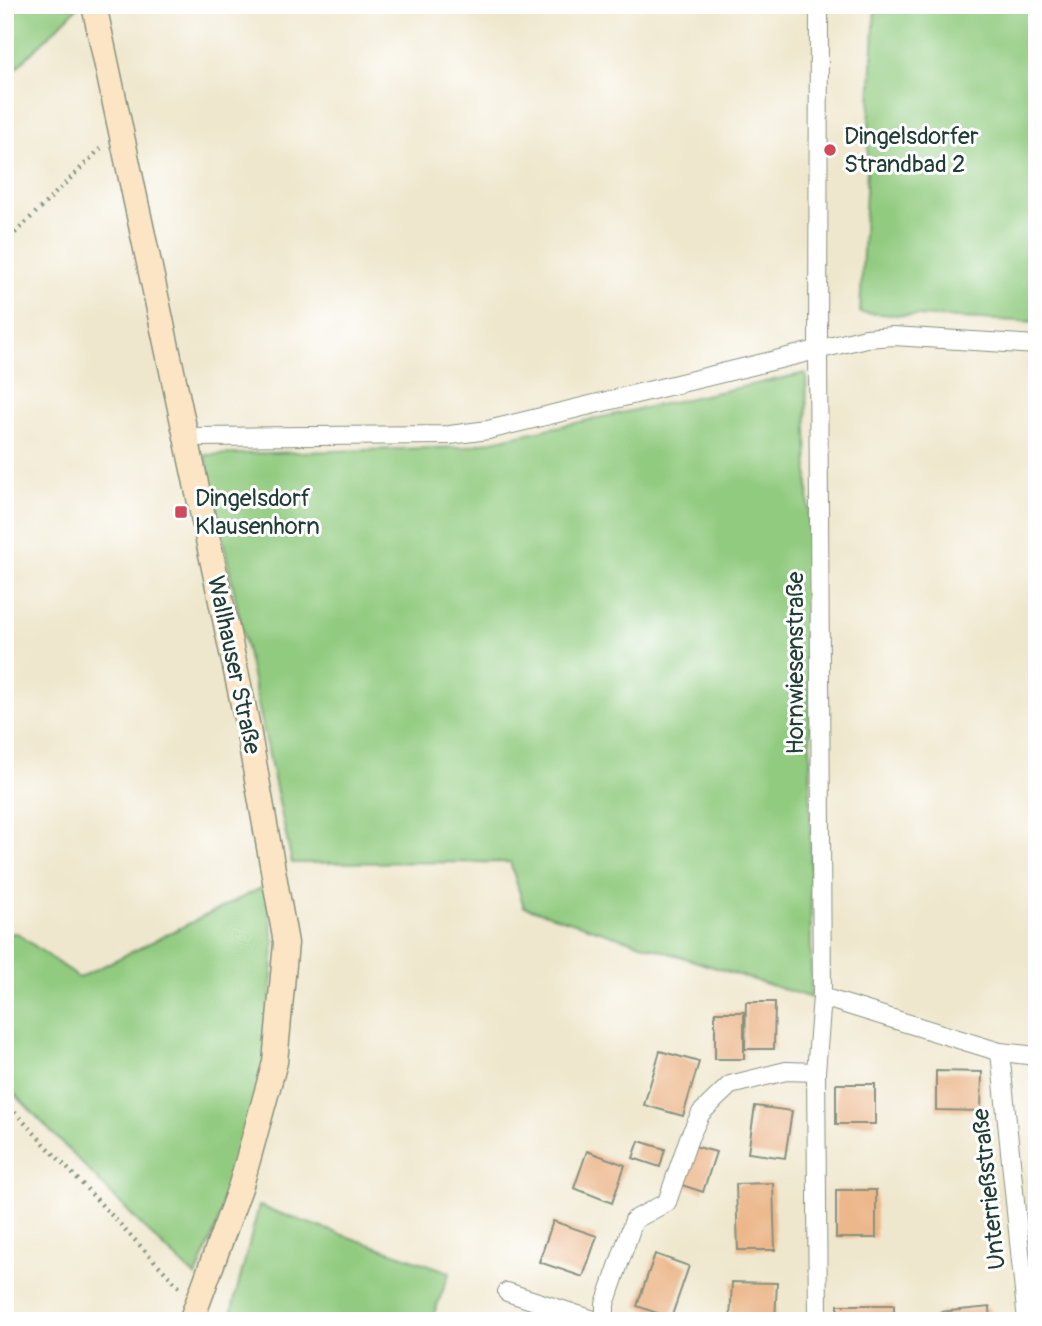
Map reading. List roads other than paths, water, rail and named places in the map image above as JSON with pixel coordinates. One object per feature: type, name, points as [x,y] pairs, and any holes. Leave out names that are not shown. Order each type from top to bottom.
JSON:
[{"type":"main road","name":"Wallhauser Straße","points":[[94,5],[260,788],[286,943],[275,1062],[241,1185],[194,1313]]},
{"type":"street","name":"Hornwiesenstraße","points":[[818,1321],[816,1072],[822,997],[819,5]]},
{"type":"street","points":[[187,437],[450,435],[488,430],[866,338],[893,336],[1037,345]]},
{"type":"street","points":[[822,997],[1000,1052],[1037,1056]]},
{"type":"street","name":"Unterrießstraße","points":[[1000,1052],[1027,1321]]},
{"type":"street","points":[[605,1321],[605,1304],[634,1220],[667,1202],[701,1113],[730,1085],[786,1071],[816,1072]]},
{"type":"street","points":[[507,1292],[597,1321]]},
{"type":"place","name":"Dingelsdorfer Strandbad 2","points":[[830,150]]},
{"type":"place","name":"Dingelsdorf Klausenhorn","points":[[181,512]]}]
